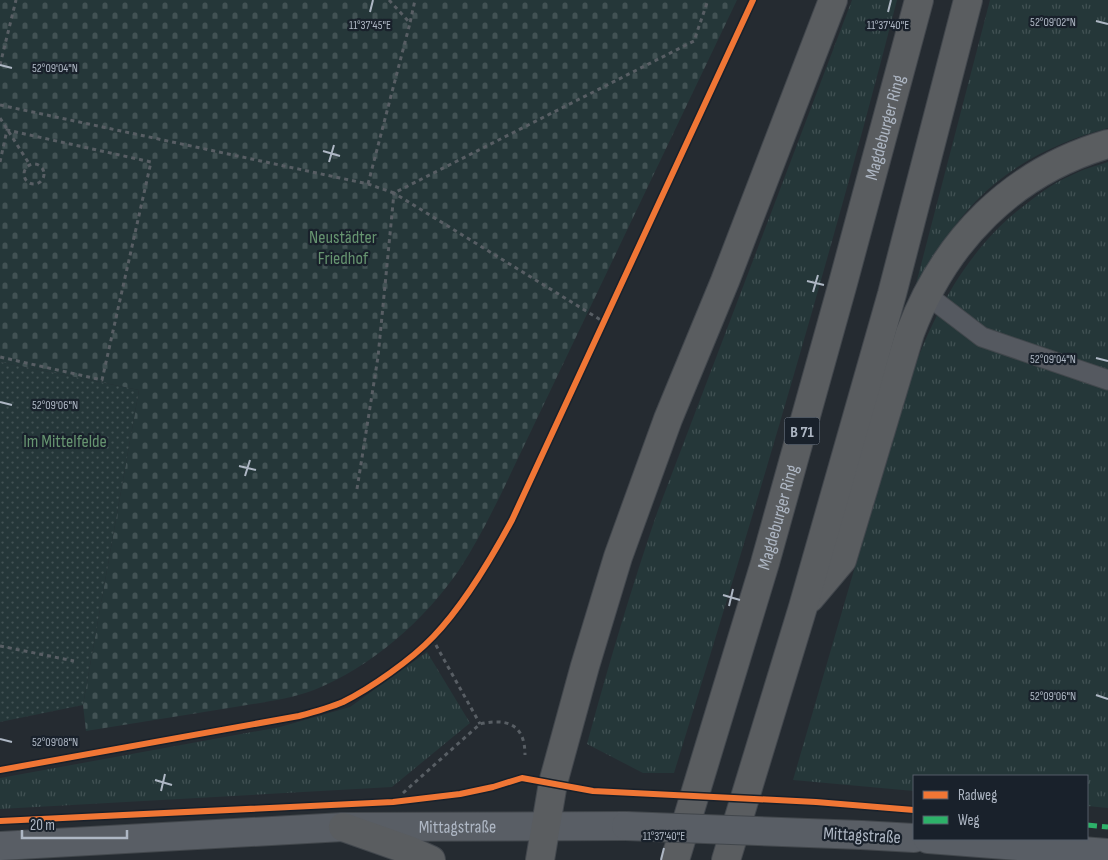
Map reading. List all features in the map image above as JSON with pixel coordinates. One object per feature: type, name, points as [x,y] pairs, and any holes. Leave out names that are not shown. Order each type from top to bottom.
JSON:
[{"type":"highway","points":[[540,860],[556,774],[587,657],[618,557],[668,419],[725,281],[833,0]]},
{"type":"highway","name":"Magdeburger Ring","points":[[675,860],[768,553],[919,0]]},
{"type":"highway","points":[[726,860],[803,607],[892,294],[968,0]]},
{"type":"highway","points":[[803,607],[842,560],[910,333],[927,295],[958,248],[976,225],[1007,194],[1045,169],[1108,144]]},
{"type":"highway","points":[[343,827],[411,850],[430,860]]},
{"type":"street","name":"Mittagstraße","points":[[0,846],[343,827],[626,826],[913,838]]},
{"type":"street","points":[[941,840],[1108,853]]},
{"type":"lane","points":[[927,295],[982,337],[1108,380]]},
{"type":"path","points":[[0,65],[16,0]]},
{"type":"path","points":[[389,0],[410,23]]},
{"type":"path","points":[[368,184],[415,0]]},
{"type":"path","points":[[394,192],[694,41],[708,0]]},
{"type":"path","points":[[0,105],[368,184],[394,192],[604,322]]},
{"type":"path","points":[[0,118],[30,165]]},
{"type":"path","points":[[0,162],[7,130]]},
{"type":"path","points":[[0,357],[102,380],[151,162],[7,130]]},
{"type":"path","points":[[30,165],[41,166],[44,173],[41,181],[35,184],[26,179],[25,172],[30,165]]},
{"type":"path","points":[[357,489],[378,357],[394,192]]},
{"type":"path","points":[[432,638],[480,724]]},
{"type":"path","points":[[0,646],[74,661]]},
{"type":"path","points":[[400,796],[480,724],[501,722],[515,727],[523,739],[526,753],[524,761]]},
{"type":"green space","name":"Neustädter Friedhof","points":[[0,0],[737,0],[501,494],[470,552],[445,589],[413,624],[376,656],[335,681],[314,690],[283,699],[86,731],[83,705],[139,390],[0,362]]},
{"type":"green space","points":[[852,0],[897,0],[790,388],[674,773],[643,773],[587,744],[620,628],[657,513]]},
{"type":"green space","points":[[990,0],[1108,0],[1108,128],[1090,133],[1037,155],[1020,165],[990,188],[976,201],[951,231],[916,284]]},
{"type":"green space","points":[[1108,162],[1108,808],[1088,806],[1088,775],[913,775],[913,791],[793,780],[907,388],[928,334],[954,284],[988,239],[1008,219],[1035,197],[1066,177]]},
{"type":"green space","name":"Im Mittelfelde","points":[[0,362],[139,390],[83,705],[0,722]]},
{"type":"green space","points":[[427,652],[470,723],[392,787],[0,809],[0,778],[280,727],[350,707]]},
{"type":"marked path","points":[[1088,825],[1108,827]]},
{"type":"cycle path","points":[[0,770],[299,716],[321,710],[343,702],[378,681],[414,655],[433,637],[476,582],[512,520],[753,0]]},
{"type":"cycle path","points":[[0,821],[393,802],[460,794],[522,778],[593,791],[816,802],[913,810]]}]
